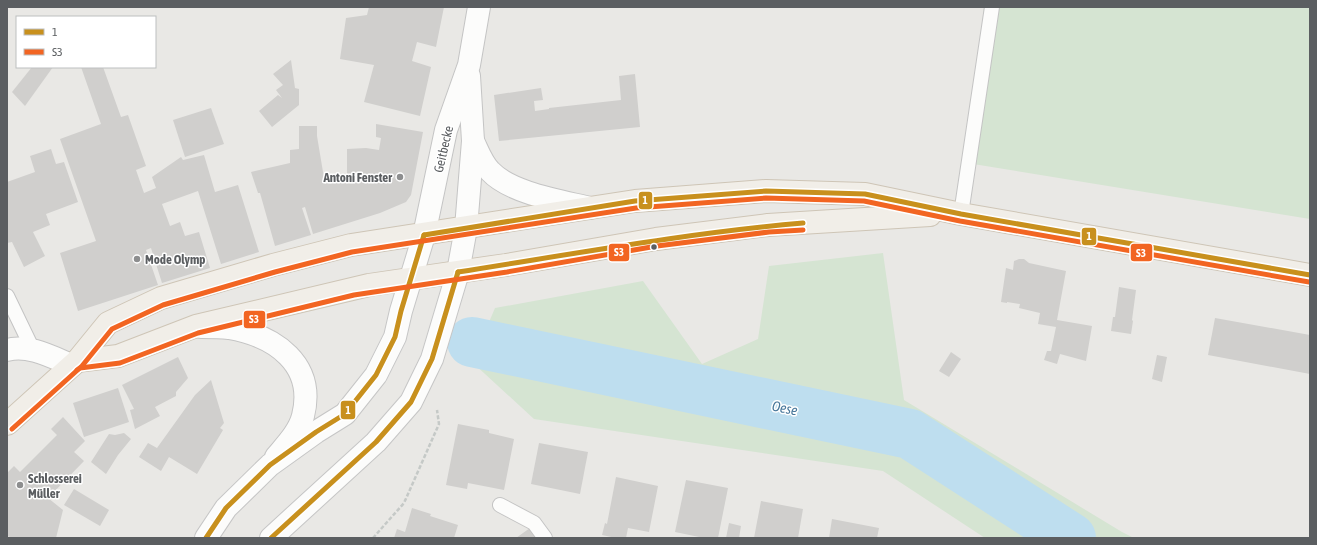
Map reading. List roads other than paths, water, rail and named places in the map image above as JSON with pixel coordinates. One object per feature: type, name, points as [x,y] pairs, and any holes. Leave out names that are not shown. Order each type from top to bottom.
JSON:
[{"type":"main road","points":[[7,424],[74,363],[108,323],[161,298],[273,265],[351,245],[424,235],[635,201],[766,191],[865,194],[961,214],[1310,275]]},
{"type":"main road","points":[[74,363],[118,356],[196,326],[353,288],[411,278],[458,272],[656,239],[768,225],[961,214]]},
{"type":"street","name":"Geitbecke","points":[[270,465],[316,432],[345,414],[376,375],[395,336],[424,235],[446,130],[469,65],[480,7]]},
{"type":"street","name":"Geitbecke","points":[[271,538],[376,442],[411,402],[432,359],[458,272],[466,228],[473,141],[469,65]]},
{"type":"street","points":[[473,141],[489,170],[500,180],[516,188],[590,208]]},
{"type":"street","points":[[196,326],[228,328],[252,334],[275,344],[290,356],[300,369],[304,383],[305,399],[303,417],[295,433],[270,465],[226,508],[206,538]]},
{"type":"street","points":[[7,350],[12,348],[33,350],[74,363]]},
{"type":"lane","points":[[961,214],[992,7]]},
{"type":"lane","points":[[7,296],[33,350]]},
{"type":"lane","points":[[500,505],[534,523],[545,538]]},
{"type":"waterway","name":"Oese","points":[[472,342],[910,434],[1071,538]]},
{"type":"place","name":"Antoni Fenster","points":[[400,177]]},
{"type":"place","name":"Mode Olymp","points":[[137,259]]},
{"type":"place","name":"Schlosserei Müller","points":[[20,485]]}]
